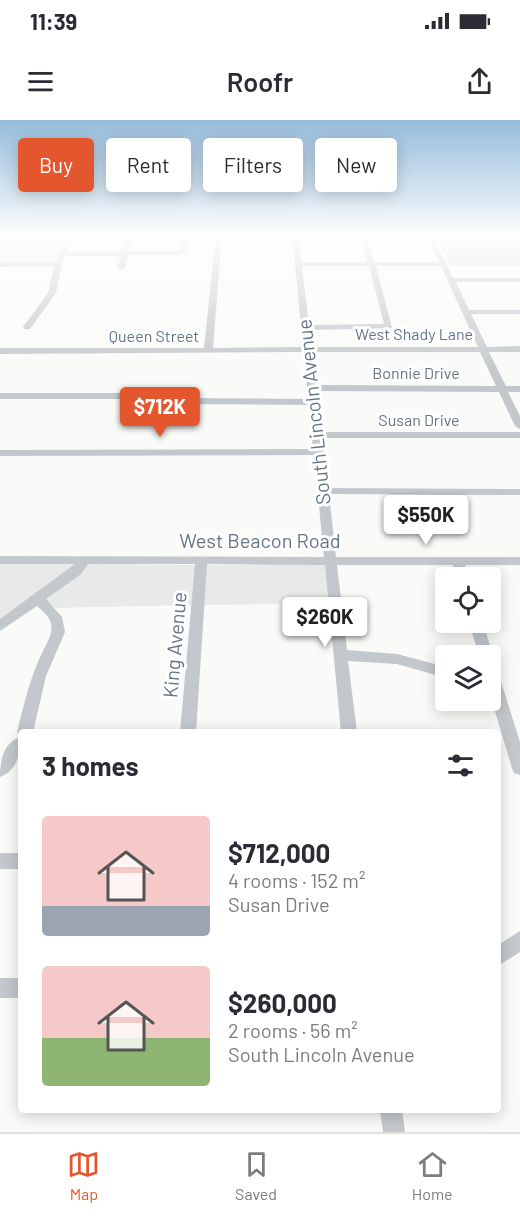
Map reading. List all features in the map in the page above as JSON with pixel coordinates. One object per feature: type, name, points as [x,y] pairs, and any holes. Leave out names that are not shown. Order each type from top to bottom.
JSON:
[{"type":"street","points":[[27,327],[52,293],[54,281]]},
{"type":"street","points":[[208,351],[215,281]]},
{"type":"street","name":"South Lincoln Avenue","points":[[300,281],[350,729]]},
{"type":"street","points":[[306,328],[388,327],[376,281]]},
{"type":"street","points":[[452,281],[520,426]]},
{"type":"street","points":[[466,312],[520,312]]},
{"type":"street","name":"West Shady Lane","points":[[308,350],[520,349]]},
{"type":"street","name":"Queen Street","points":[[0,351],[308,350]]},
{"type":"street","name":"Bonnie Drive","points":[[313,388],[520,389]]},
{"type":"street","points":[[0,396],[124,396],[175,401],[314,402]]},
{"type":"street","name":"Susan Drive","points":[[317,435],[520,435]]},
{"type":"street","points":[[0,453],[320,452]]},
{"type":"street","points":[[322,491],[520,492]]},
{"type":"street","name":"West Beacon Road","points":[[0,560],[520,561]]},
{"type":"street","points":[[0,626],[77,571],[85,560]]},
{"type":"street","name":"King Avenue","points":[[188,729],[201,561]]},
{"type":"street","points":[[458,561],[460,567]]},
{"type":"street","points":[[26,729],[42,666],[56,643],[59,629],[54,614],[38,599]]},
{"type":"street","points":[[342,655],[397,659],[435,670]]},
{"type":"street","points":[[499,711],[520,768]]},
{"type":"street","points":[[0,770],[18,746]]},
{"type":"street","points":[[0,861],[18,861]]},
{"type":"street","points":[[501,954],[520,941]]},
{"type":"street","points":[[0,988],[18,988]]},
{"type":"street","points":[[391,1113],[394,1132]]},
{"type":"shaded area","points":[[0,564],[78,564],[0,621]]},
{"type":"shaded area","points":[[87,564],[197,565],[193,605],[55,608],[45,599]]},
{"type":"shaded area","points":[[327,564],[331,603],[203,605],[206,565]]}]
